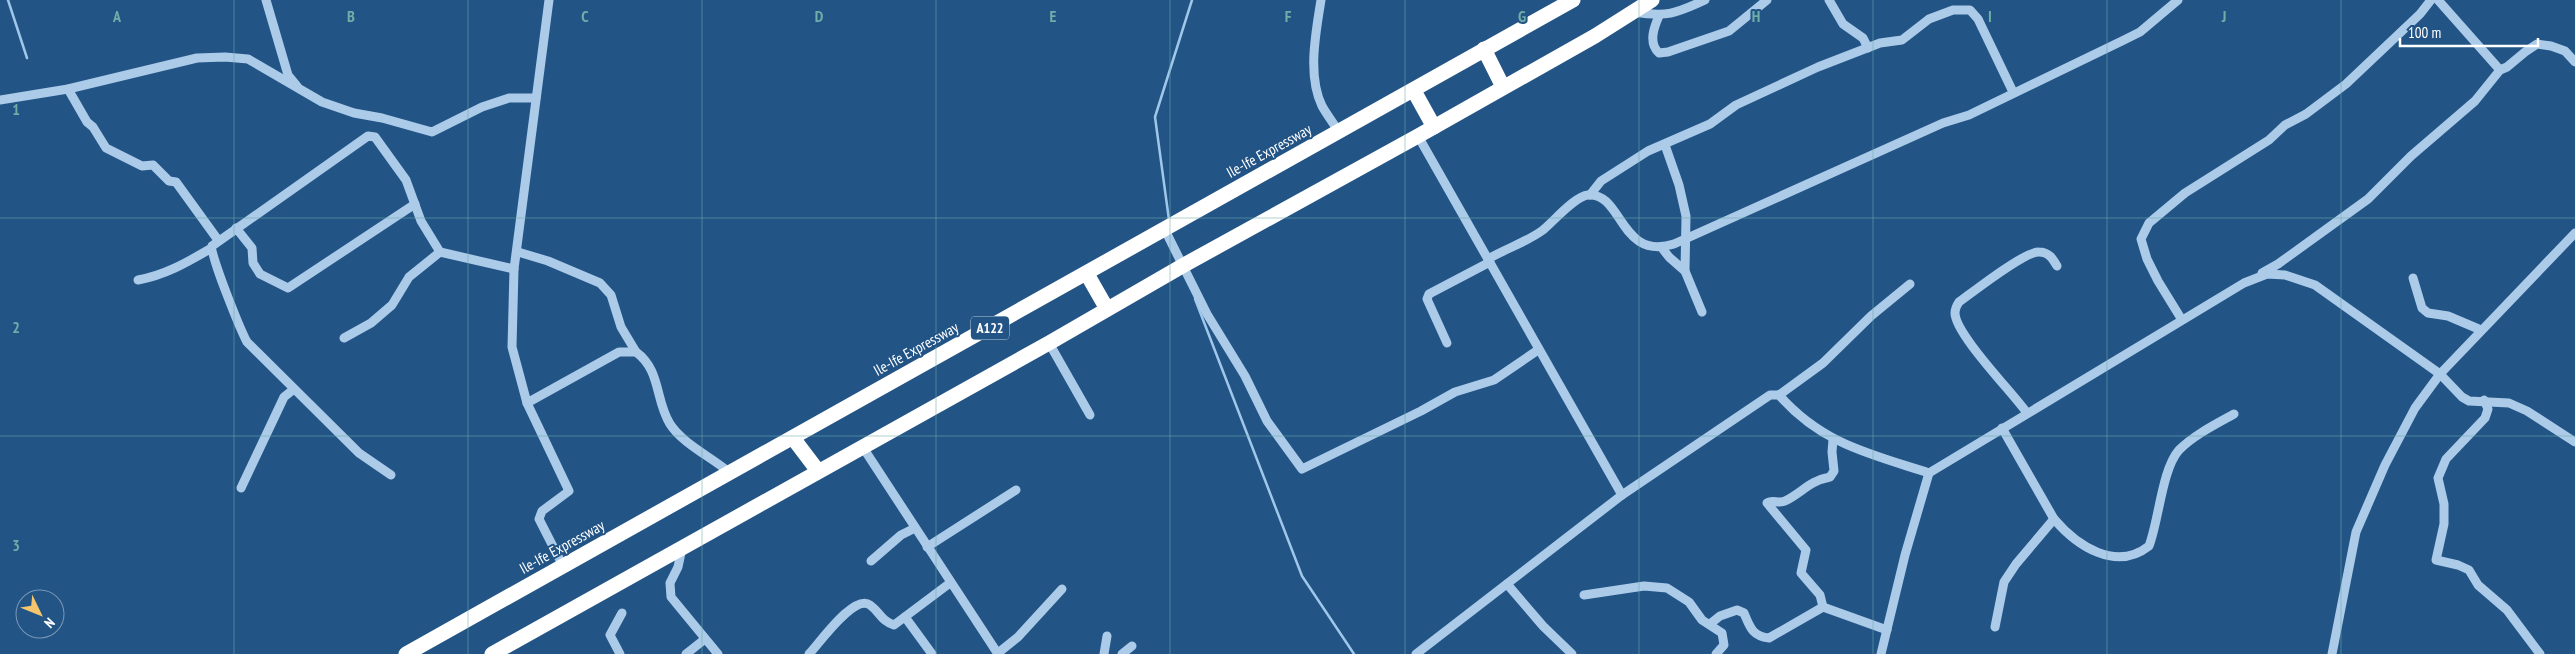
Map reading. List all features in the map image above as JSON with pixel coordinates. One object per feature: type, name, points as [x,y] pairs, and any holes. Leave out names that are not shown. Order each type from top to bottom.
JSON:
[{"type":"highway","name":"Ile-Ife Expressway","points":[[406,654],[1414,91],[1572,0]]},
{"type":"highway","name":"A122","points":[[492,654],[1049,343],[1184,264],[1434,127],[1595,36],[1652,0]]},
{"type":"highway","points":[[1484,49],[1503,87]]},
{"type":"highway","points":[[1414,91],[1434,127]]},
{"type":"highway","points":[[1087,274],[1107,309]]},
{"type":"highway","points":[[793,438],[818,471]]},
{"type":"street","points":[[266,0],[288,75],[300,90]]},
{"type":"street","points":[[549,0],[518,252],[514,269],[512,347],[527,403],[569,491],[542,511],[539,519],[563,566]]},
{"type":"street","points":[[1321,0],[1316,32],[1315,79],[1322,105],[1340,132]]},
{"type":"street","points":[[1633,12],[1660,16],[1678,13],[1705,0]]},
{"type":"street","points":[[1660,16],[1655,25],[1653,42],[1659,53],[1729,31],[1768,0]]},
{"type":"street","points":[[1828,0],[1843,24],[1863,38],[1868,48]]},
{"type":"street","points":[[1590,195],[1601,181],[1648,151],[1710,124],[1736,105],[1818,67],[1880,43],[1902,40],[1929,19],[1960,8],[1968,0]]},
{"type":"street","points":[[1447,343],[1427,299],[1429,294],[1541,231],[1582,197],[1590,195],[1603,200],[1616,212],[1635,240],[1662,248],[1943,123],[1969,115],[2140,32],[2178,0]]},
{"type":"street","points":[[2182,320],[2147,259],[2141,240],[2149,223],[2185,193],[2269,140],[2286,125],[2306,114],[2346,84],[2420,14],[2431,0]]},
{"type":"street","points":[[2438,0],[2500,70]]},
{"type":"street","points":[[1960,8],[1970,10],[1978,19],[2013,92]]},
{"type":"street","points":[[1881,654],[1929,473],[2278,264],[2368,199],[2411,156],[2475,100],[2500,70],[2537,44],[2565,51],[2575,62]]},
{"type":"street","points":[[0,100],[68,89],[197,58],[225,57],[248,59],[322,102],[354,113],[382,118],[432,132],[482,107],[509,98],[536,98]]},
{"type":"street","points":[[68,89],[87,122],[93,127],[106,148],[142,166],[153,165],[169,181],[176,182],[218,240]]},
{"type":"street","points":[[138,280],[158,276],[173,270],[210,250],[218,240],[368,136],[375,138],[406,180],[431,240],[440,252],[514,269]]},
{"type":"street","points":[[1418,136],[1622,495]]},
{"type":"street","points":[[1665,145],[1679,185],[1686,216],[1684,271],[1702,312]]},
{"type":"street","points":[[236,228],[252,248],[253,262],[260,274],[288,288],[415,204]]},
{"type":"street","points":[[1165,230],[1184,264],[1207,314],[1245,376],[1267,422],[1302,469],[1421,412],[1455,392],[1494,380],[1538,350]]},
{"type":"street","points":[[2332,654],[2356,532],[2384,465],[2415,408],[2440,374],[2575,232]]},
{"type":"street","points":[[1662,248],[1668,257],[1684,271]]},
{"type":"street","points":[[210,250],[237,324],[247,342],[359,453],[391,475]]},
{"type":"street","points":[[344,338],[371,323],[392,305],[409,277],[440,252]]},
{"type":"street","points":[[518,252],[548,261],[600,283],[611,295],[621,327],[636,352],[650,366],[669,422],[679,435],[729,472]]},
{"type":"street","points":[[2027,413],[1973,346],[1956,320],[1954,311],[1959,302],[2025,256],[2039,252],[2049,255],[2057,266]]},
{"type":"street","points":[[2244,283],[2267,274],[2285,275],[2315,285],[2440,374],[2462,398],[2469,401],[2484,400],[2515,406],[2575,442]]},
{"type":"street","points":[[2413,278],[2422,308],[2428,313],[2448,316],[2481,330]]},
{"type":"street","points":[[1416,654],[1622,495],[1747,409],[1770,395],[1779,395],[1823,363],[1871,316],[1910,284]]},
{"type":"street","points":[[1049,343],[1090,415]]},
{"type":"street","points":[[527,403],[619,352],[636,352]]},
{"type":"street","points":[[241,488],[284,397],[294,389]]},
{"type":"street","points":[[1779,395],[1803,419],[1833,439],[1929,473]]},
{"type":"street","points":[[2484,400],[2488,409],[2485,418],[2446,459],[2438,478],[2444,504],[2444,524],[2436,560],[2458,565],[2469,570],[2478,585],[2507,610],[2540,654]]},
{"type":"street","points":[[2002,428],[2054,519],[2065,532],[2095,552],[2128,558],[2139,554],[2149,546],[2172,464],[2179,451],[2203,432],[2234,414]]},
{"type":"street","points":[[1823,607],[1820,595],[1801,573],[1806,550],[1767,503],[1770,501],[1785,501],[1808,484],[1830,477],[1834,471],[1833,439]]},
{"type":"street","points":[[862,446],[998,654],[1018,637],[1062,589]]},
{"type":"street","points":[[927,547],[1016,490]]},
{"type":"street","points":[[1995,627],[2004,582],[2016,564],[2054,519]]},
{"type":"street","points":[[871,561],[902,535],[915,528]]},
{"type":"street","points":[[682,547],[678,567],[670,583],[671,597],[718,654]]},
{"type":"street","points":[[809,654],[822,641],[832,624],[864,603],[870,605],[884,622],[894,626],[950,583]]},
{"type":"street","points":[[1507,584],[1543,626],[1572,654]]},
{"type":"street","points":[[1584,594],[1644,586],[1667,588],[1689,602],[1702,620],[1722,633],[1724,644],[1716,654]]},
{"type":"street","points":[[1710,624],[1720,616],[1737,610],[1744,613],[1751,631],[1769,638],[1823,607],[1887,630]]},
{"type":"street","points":[[620,654],[610,636],[614,623],[622,613]]},
{"type":"street","points":[[905,617],[932,654]]},
{"type":"street","points":[[1104,654],[1106,636]]},
{"type":"street","points":[[686,654],[704,639]]},
{"type":"street","points":[[1122,654],[1132,646]]},
{"type":"waterway","points":[[8,0],[27,58]]},
{"type":"waterway","points":[[1169,220],[1155,117],[1192,0]]},
{"type":"waterway","points":[[1195,299],[1302,576],[1354,654]]}]
